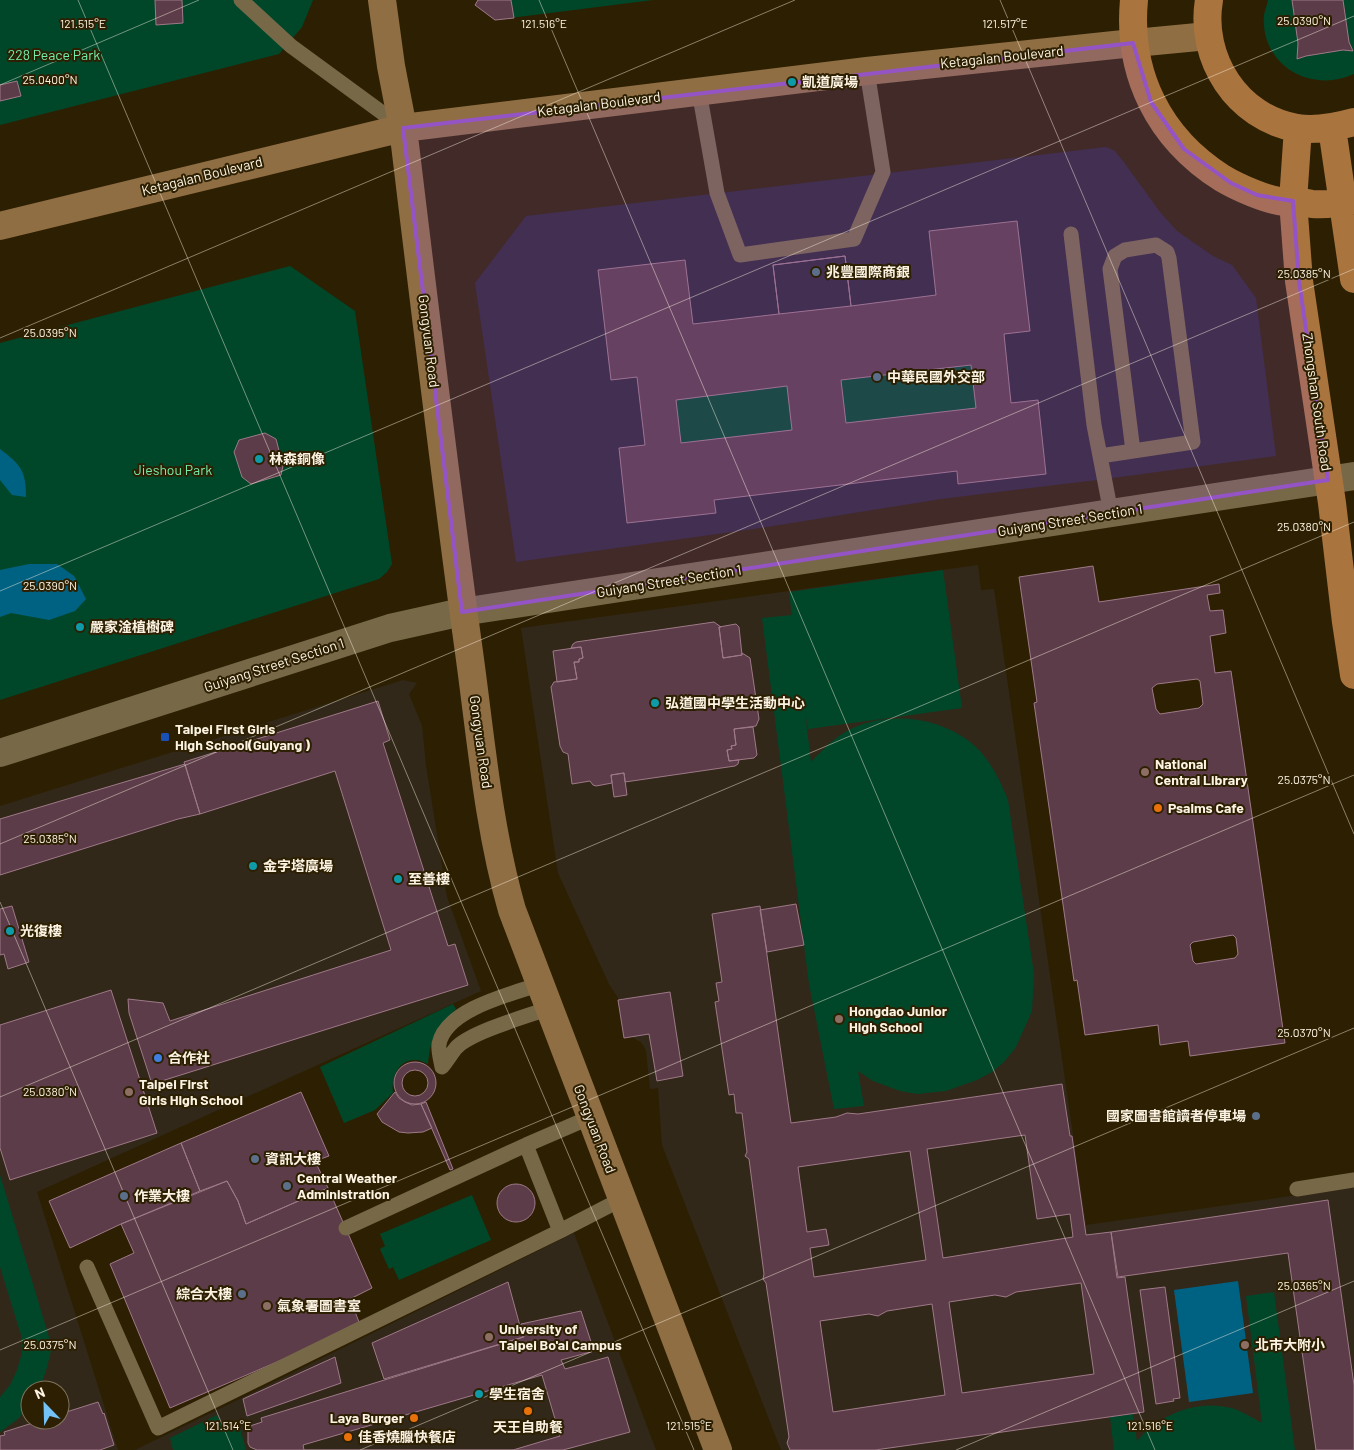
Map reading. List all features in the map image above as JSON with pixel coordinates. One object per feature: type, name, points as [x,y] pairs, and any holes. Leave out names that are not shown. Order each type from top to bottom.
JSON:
[{"type":"main road","points":[[1134,0],[1132,18],[1133,43],[1140,75],[1151,102],[1166,127],[1184,149],[1206,168],[1230,183],[1257,195],[1285,202],[1293,201],[1314,204],[1348,201]]},
{"type":"main road","points":[[1209,0],[1207,19],[1212,53],[1218,69],[1227,84],[1238,96],[1251,108],[1266,117],[1298,128],[1343,125],[1354,279]]},
{"type":"main road","name":"Zhongshan South Road","points":[[1298,128],[1293,201],[1300,282],[1341,478],[1354,674]]},
{"type":"street","name":"Gongyuan Road","points":[[382,0],[391,66],[403,128],[462,612],[493,831],[502,873],[512,910],[718,1450]]},
{"type":"street","name":"Ketagalan Boulevard","points":[[0,226],[403,128],[867,71],[1208,36]]},
{"type":"street","name":"Guiyang Street Section 1","points":[[0,753],[390,628],[462,612],[1341,478]]},
{"type":"lane","points":[[241,0],[291,46],[403,128]]},
{"type":"lane","points":[[699,91],[717,193],[740,255],[854,239],[883,172],[867,71]]},
{"type":"lane","points":[[1071,234],[1094,425],[1111,513]]},
{"type":"lane","points":[[1100,456],[1193,442],[1169,258],[1166,252],[1156,246],[1126,250],[1115,256],[1110,269],[1133,451]]},
{"type":"lane","points":[[541,984],[485,1002],[462,1014],[448,1026],[439,1045],[442,1067],[456,1047],[470,1038],[495,1027],[550,1008]]},
{"type":"lane","points":[[346,1228],[591,1117]]},
{"type":"lane","points":[[526,1145],[560,1231]]},
{"type":"lane","points":[[1297,1189],[1354,1180]]},
{"type":"lane","points":[[87,1266],[158,1428],[622,1199]]},
{"type":"highlighted area","points":[[1133,43],[1151,102],[1184,149],[1231,183],[1257,195],[1293,201],[1299,281],[1328,480],[462,612],[403,128]]},
{"type":"shaded area","name":"中華民國外交部","points":[[1106,147],[1115,151],[1160,212],[1177,231],[1213,256],[1232,265],[1256,298],[1276,456],[941,499],[760,528],[516,562],[475,283],[526,216]]},
{"type":"shaded area","name":"Hongdao Junior High School","points":[[978,565],[981,590],[994,589],[1086,1225],[1354,1187],[1354,1450],[781,1450],[662,1145],[658,1088],[650,1089],[646,1050],[641,1042],[630,1036],[624,1037],[620,1001],[609,984],[558,873],[521,628]]},
{"type":"shaded area","name":"Taipei First Girls High School","points":[[403,680],[417,683],[409,694],[422,726],[426,766],[447,897],[481,991],[37,1192],[118,1450],[0,1450],[0,806]]},
{"type":"shaded area","name":"University of Taipei Bo'ai Campus","points":[[574,1233],[656,1450],[135,1450],[266,1386]]},
{"type":"green space","name":"228 Peace Park","points":[[0,0],[313,0],[302,27],[279,54],[0,125]]},
{"type":"green space","points":[[478,0],[653,0],[495,20],[475,5]]},
{"type":"green space","points":[[1268,0],[1354,0],[1354,74],[1338,79],[1321,80],[1291,71],[1279,61],[1270,48],[1265,33],[1264,15]]},
{"type":"green space","name":"Jieshou Park","points":[[290,266],[355,311],[392,564],[387,572],[379,579],[0,700],[0,343]]},
{"type":"green space","points":[[971,365],[976,408],[846,423],[841,380]]},
{"type":"green space","points":[[787,386],[792,430],[681,443],[676,400]]},
{"type":"green space","points":[[943,570],[962,708],[808,729],[805,712],[811,762],[841,734],[869,722],[885,719],[919,720],[936,724],[966,739],[979,750],[996,774],[1008,800],[1034,974],[1032,1011],[1016,1047],[1004,1062],[992,1072],[977,1080],[946,1091],[917,1094],[900,1091],[873,1081],[858,1071],[864,1106],[834,1109],[809,984],[762,618],[792,615],[789,592]]},
{"type":"green space","points":[[453,1004],[456,1009],[433,1039],[428,1064],[416,1060],[400,1066],[393,1081],[393,1093],[375,1110],[344,1123],[320,1067]]},
{"type":"green space","points":[[0,1175],[52,1347],[43,1380],[20,1380],[20,1416],[0,1432],[0,1397],[10,1385],[22,1353],[21,1335],[0,1267]]},
{"type":"green space","points":[[472,1195],[491,1240],[399,1280],[393,1267],[389,1269],[380,1249],[385,1246],[380,1234]]},
{"type":"green space","points":[[1274,1292],[1295,1450],[1114,1450],[1110,1417],[1133,1414],[1137,1441],[1157,1423],[1182,1410],[1194,1407],[1208,1405],[1235,1409],[1262,1423],[1246,1296]]},
{"type":"green space","points":[[217,1415],[225,1432],[239,1425],[246,1450],[173,1450],[170,1438]]},
{"type":"water","points":[[0,449],[21,469],[25,481],[26,497],[12,495],[0,480]]},
{"type":"water","points":[[29,564],[57,564],[74,576],[86,599],[75,611],[49,620],[11,613],[0,617],[0,570]]},
{"type":"water","points":[[1238,1281],[1253,1393],[1189,1402],[1174,1290]]},
{"type":"building","points":[[155,0],[182,0],[183,23],[156,25]]},
{"type":"building","points":[[478,0],[511,0],[514,18],[495,20],[475,5]]},
{"type":"building","points":[[1292,0],[1343,0],[1349,42],[1353,51],[1343,50],[1297,59],[1298,43]]},
{"type":"building","points":[[17,81],[21,96],[0,101],[0,85]]},
{"type":"building","points":[[1017,221],[1030,331],[1004,334],[1011,403],[1038,400],[1046,474],[958,484],[957,471],[714,500],[716,513],[627,523],[619,448],[645,445],[637,377],[611,380],[598,270],[685,260],[693,324],[779,314],[773,265],[845,256],[851,306],[936,295],[929,231]],"holes":[[[971,365],[976,408],[846,423],[841,380]],[[787,386],[792,430],[681,443],[676,400]]]},
{"type":"building","points":[[845,256],[851,306],[779,314],[773,265]]},
{"type":"building","name":"林森銅像","points":[[265,433],[276,439],[283,466],[281,475],[251,484],[242,477],[234,452],[239,440]]},
{"type":"building","name":"National Central Library","points":[[1093,566],[1099,602],[1219,584],[1220,593],[1207,595],[1210,611],[1223,610],[1226,633],[1210,636],[1215,673],[1231,671],[1285,1043],[1190,1056],[1188,1041],[1160,1045],[1158,1025],[1085,1035],[1077,980],[1074,981],[1034,703],[1037,702],[1019,577]],"holes":[[[1197,679],[1200,681],[1203,704],[1199,708],[1160,714],[1156,709],[1152,688],[1157,684]],[[1233,935],[1236,938],[1238,954],[1235,958],[1196,964],[1193,961],[1190,945],[1193,942]]]},
{"type":"building","name":"弘道國中學生活動中心","points":[[714,622],[721,627],[719,627],[723,658],[742,655],[742,653],[750,658],[759,719],[756,726],[734,729],[736,745],[731,746],[732,749],[727,750],[729,761],[739,760],[738,764],[735,766],[625,782],[624,773],[611,775],[612,783],[596,786],[590,781],[572,784],[568,754],[563,752],[560,746],[551,687],[554,682],[577,679],[574,662],[579,662],[579,659],[583,658],[581,647],[571,648],[573,644],[576,642]]},
{"type":"building","points":[[736,624],[739,627],[742,655],[723,658],[719,627]]},
{"type":"building","points":[[581,647],[583,658],[579,659],[579,662],[574,662],[577,679],[557,682],[553,651]]},
{"type":"building","name":"至善樓","points":[[378,701],[390,740],[383,743],[448,946],[455,944],[468,985],[152,1084],[129,1013],[128,999],[163,1003],[170,1021],[391,950],[335,771],[200,814],[184,762]]},
{"type":"building","points":[[753,727],[757,755],[754,758],[729,761],[727,750],[732,749],[731,746],[736,745],[734,729]]},
{"type":"building","points":[[185,764],[200,814],[178,819],[0,875],[0,819]]},
{"type":"building","points":[[624,773],[627,795],[614,797],[611,775]]},
{"type":"building","points":[[796,904],[804,945],[767,952],[760,910]]},
{"type":"building","name":"光復樓","points":[[12,906],[29,962],[8,969],[4,954],[0,955],[0,909]]},
{"type":"building","points":[[760,906],[791,1123],[836,1117],[847,1113],[858,1114],[1062,1084],[1070,1136],[1072,1136],[1086,1235],[1111,1232],[1117,1278],[1125,1277],[1144,1412],[875,1450],[790,1450],[787,1443],[789,1437],[766,1283],[763,1279],[764,1274],[749,1159],[745,1156],[747,1152],[742,1113],[736,1113],[734,1094],[729,1095],[715,1002],[719,1001],[716,983],[722,982],[712,914]],"holes":[[[1025,1135],[1037,1219],[1070,1214],[1073,1237],[943,1258],[927,1149]],[[910,1151],[926,1260],[814,1277],[810,1248],[829,1245],[826,1229],[807,1232],[798,1167]],[[1081,1283],[1094,1374],[962,1393],[949,1302],[995,1295],[1006,1297],[1016,1292]],[[932,1304],[945,1395],[833,1412],[820,1321],[869,1314],[878,1316],[887,1311]]]},
{"type":"building","points":[[111,990],[157,1133],[10,1180],[0,1148],[0,1025]]},
{"type":"building","points":[[670,992],[683,1076],[657,1081],[649,1034],[624,1038],[618,1000]]},
{"type":"building","points":[[419,1062],[427,1065],[433,1071],[436,1083],[433,1095],[427,1101],[411,1104],[403,1101],[397,1095],[394,1079],[397,1071],[403,1065]]},
{"type":"building","points":[[415,1070],[424,1074],[428,1083],[424,1092],[415,1096],[406,1092],[402,1083],[406,1074]]},
{"type":"building","name":"資訊大樓","points":[[301,1092],[329,1156],[315,1161],[328,1188],[246,1224],[238,1201],[227,1181],[200,1191],[181,1143]]},
{"type":"building","points":[[395,1092],[405,1102],[412,1105],[421,1104],[432,1128],[423,1132],[399,1132],[382,1122],[377,1114]]},
{"type":"building","points":[[426,1102],[453,1169],[450,1170],[421,1104]]},
{"type":"building","name":"作業大樓","points":[[181,1143],[200,1191],[121,1224],[70,1248],[49,1201]]},
{"type":"building","name":"綜合大樓","points":[[227,1181],[238,1201],[246,1224],[328,1188],[372,1288],[350,1299],[359,1322],[300,1352],[170,1408],[110,1264],[134,1253],[121,1224]]},
{"type":"building","points":[[516,1184],[530,1189],[535,1203],[530,1217],[516,1222],[502,1217],[497,1203],[502,1189]]},
{"type":"building","points":[[1328,1200],[1354,1385],[1354,1450],[1316,1450],[1288,1253],[1118,1277],[1111,1232]]},
{"type":"building","points":[[508,1282],[523,1337],[384,1379],[372,1343]]},
{"type":"building","points":[[1165,1287],[1180,1398],[1156,1404],[1140,1290]]},
{"type":"building","name":"學生宿舍","points":[[581,1311],[594,1351],[561,1360],[565,1369],[608,1357],[630,1432],[563,1450],[257,1450],[250,1447],[248,1443],[248,1430],[250,1426],[262,1422],[261,1418],[524,1337],[521,1324]]},
{"type":"building","points":[[335,1357],[341,1383],[247,1416],[243,1399]]},
{"type":"building","points":[[542,1375],[560,1436],[513,1450],[304,1450],[303,1445]]},
{"type":"building","points":[[98,1402],[104,1413],[114,1445],[100,1450],[0,1450],[0,1436],[5,1435],[4,1432],[20,1427],[20,1430],[70,1430],[70,1411]]},
{"type":"place","name":"凱道廣場","points":[[792,82]]},
{"type":"place","name":"兆豐國際商銀","points":[[816,272]]},
{"type":"place","name":"中華民國外交部","points":[[877,377]]},
{"type":"place","name":"林森銅像","points":[[259,459]]},
{"type":"place","name":"嚴家淦植樹碑","points":[[80,627]]},
{"type":"place","name":"弘道國中學生活動中心","points":[[655,703]]},
{"type":"place","name":"Taipei First Girls High School(Guiyang )","points":[[165,737]]},
{"type":"place","name":"National Central Library","points":[[1145,772]]},
{"type":"place","name":"Psalms Cafe","points":[[1158,808]]},
{"type":"place","name":"金字塔廣場","points":[[253,866]]},
{"type":"place","name":"至善樓","points":[[398,879]]},
{"type":"place","name":"光復樓","points":[[10,931]]},
{"type":"place","name":"Hongdao Junior High School","points":[[839,1019]]},
{"type":"place","name":"合作社","points":[[158,1058]]},
{"type":"place","name":"Taipei First Girls High School","points":[[129,1092]]},
{"type":"place","name":"國家圖書館讀者停車場","points":[[1256,1116]]},
{"type":"place","name":"資訊大樓","points":[[255,1159]]},
{"type":"place","name":"Central Weather Administration","points":[[287,1186]]},
{"type":"place","name":"作業大樓","points":[[124,1196]]},
{"type":"place","name":"綜合大樓","points":[[242,1294]]},
{"type":"place","name":"氣象署圖書室","points":[[267,1306]]},
{"type":"place","name":"University of Taipei Bo'ai Campus","points":[[489,1337]]},
{"type":"place","name":"北市大附小","points":[[1245,1345]]},
{"type":"place","name":"學生宿舍","points":[[479,1394]]},
{"type":"place","name":"天王自助餐","points":[[528,1411]]},
{"type":"place","name":"Laya Burger","points":[[414,1418]]},
{"type":"place","name":"佳香燒臘快餐店","points":[[348,1437]]}]
